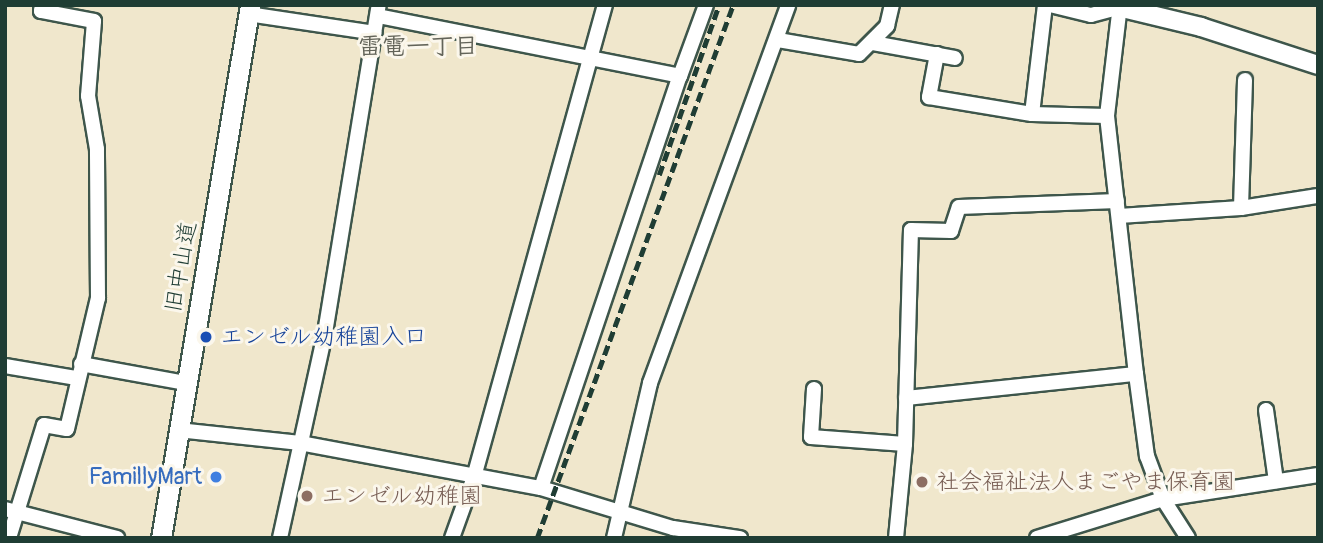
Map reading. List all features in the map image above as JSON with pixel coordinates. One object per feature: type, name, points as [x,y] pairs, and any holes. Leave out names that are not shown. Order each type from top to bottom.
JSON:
[{"type":"main road","name":"旧中山道","points":[[162,538],[249,9]]},
{"type":"street","points":[[9,538],[11,511],[44,425],[67,429],[98,298],[97,149],[88,96],[94,21],[41,11],[42,5]]},
{"type":"street","points":[[452,538],[474,477],[605,5]]},
{"type":"street","points":[[541,488],[706,5]]},
{"type":"street","points":[[614,538],[650,383],[778,40],[788,5]]},
{"type":"street","points":[[778,40],[859,54],[873,43],[887,26],[892,5]]},
{"type":"street","points":[[1032,114],[1045,5]]},
{"type":"street","points":[[1050,5],[1091,15],[1117,6],[1201,27],[1318,65]]},
{"type":"street","points":[[1117,6],[1107,116],[1136,374],[1147,456],[1163,499],[1188,538]]},
{"type":"street","points":[[249,9],[375,33]]},
{"type":"street","points":[[280,538],[325,333],[378,10],[588,59],[680,76]]},
{"type":"street","points":[[873,43],[955,58]]},
{"type":"street","points":[[937,54],[929,97],[1032,114],[1107,116]]},
{"type":"street","points":[[1241,208],[1245,80]]},
{"type":"street","points":[[1119,216],[1241,208],[1318,195]]},
{"type":"street","points":[[896,538],[905,444],[911,230],[951,231],[959,207],[1117,201]]},
{"type":"street","points":[[5,366],[186,383]]},
{"type":"street","points":[[906,398],[1136,374]]},
{"type":"street","points":[[814,389],[811,437],[905,444]]},
{"type":"street","points":[[1266,410],[1276,481]]},
{"type":"street","points":[[178,430],[300,443],[541,488],[673,528],[740,538]]},
{"type":"street","points":[[1037,538],[1163,499],[1318,475]]},
{"type":"street","points":[[11,511],[117,538]]},
{"type":"railway","points":[[659,175],[719,5]]},
{"type":"railway","points":[[537,538],[733,5]]},
{"type":"place","name":"エンゼル幼稚園入口","points":[[206,337]]},
{"type":"place","name":"FamillyMart","points":[[216,477]]},
{"type":"place","name":"社会福祉法人まごやま保育園","points":[[922,482]]},
{"type":"place","name":"エンゼル幼稚園","points":[[307,496]]},
{"type":"district","name":"雷電一丁目","points":[[418,47]]}]
